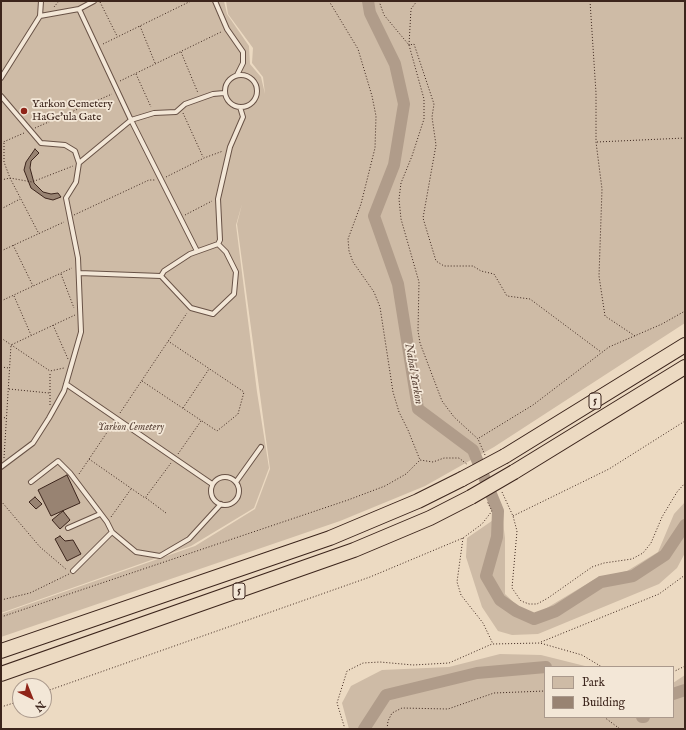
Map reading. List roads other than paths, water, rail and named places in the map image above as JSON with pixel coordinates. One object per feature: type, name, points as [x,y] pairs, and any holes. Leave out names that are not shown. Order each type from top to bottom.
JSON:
[{"type":"highway","name":"5","points":[[1,651],[330,538],[418,501],[505,456],[685,345]]},
{"type":"highway","name":"5","points":[[1,674],[354,550],[430,518],[514,472],[685,368]]},
{"type":"lane","points":[[1,78],[40,16],[41,1]]},
{"type":"lane","points":[[40,16],[79,9],[94,1]]},
{"type":"lane","points":[[215,1],[227,29],[243,52],[243,63],[237,74],[226,83],[224,93],[232,104],[240,107],[251,103],[257,89],[252,79],[248,76],[237,74]]},
{"type":"lane","points":[[79,9],[131,120],[197,251]]},
{"type":"lane","points":[[79,163],[131,120],[154,113],[176,112],[185,104],[213,94],[224,93]]},
{"type":"lane","points":[[1,96],[41,143],[65,145],[75,151],[79,163],[76,182],[66,198],[79,273],[81,332],[66,384],[49,418],[33,443],[2,466]]},
{"type":"lane","points":[[218,244],[220,240],[218,199],[230,149],[243,117],[240,107]]},
{"type":"lane","points":[[161,276],[164,271],[197,251],[218,244]]},
{"type":"lane","points":[[79,273],[161,276],[191,308],[213,314],[234,294],[236,272],[226,252],[218,244]]},
{"type":"lane","points":[[66,384],[212,484]]},
{"type":"lane","points":[[236,482],[261,447]]},
{"type":"lane","points":[[31,482],[58,461],[75,480],[107,522],[112,532],[136,552],[160,556],[189,539],[221,504]]},
{"type":"lane","points":[[226,476],[236,482],[239,487],[237,497],[230,504],[221,504],[213,498],[211,489],[212,484],[220,477],[226,476]]},
{"type":"lane","points":[[68,528],[100,514]]},
{"type":"lane","points":[[73,571],[112,532]]},
{"type":"waterway","name":"Nahal Yarkon","points":[[368,1],[370,13],[395,64],[404,104],[394,165],[374,216],[398,284],[418,409],[473,450],[498,511],[497,537],[486,576],[500,600],[516,611],[534,619],[556,611],[601,582],[633,576],[665,555],[685,525]]},
{"type":"waterway","name":"Nahal Yarkon","points":[[364,729],[386,695],[477,673],[544,667]]},
{"type":"waterway","name":"Nahal Yarkon","points":[[674,694],[685,690]]},
{"type":"place","name":"Yarkon Cemetery HaGe'ula Gate","points":[[24,111]]},
{"type":"park label","name":"Yarkon Cemetery","points":[[131,428]]}]
